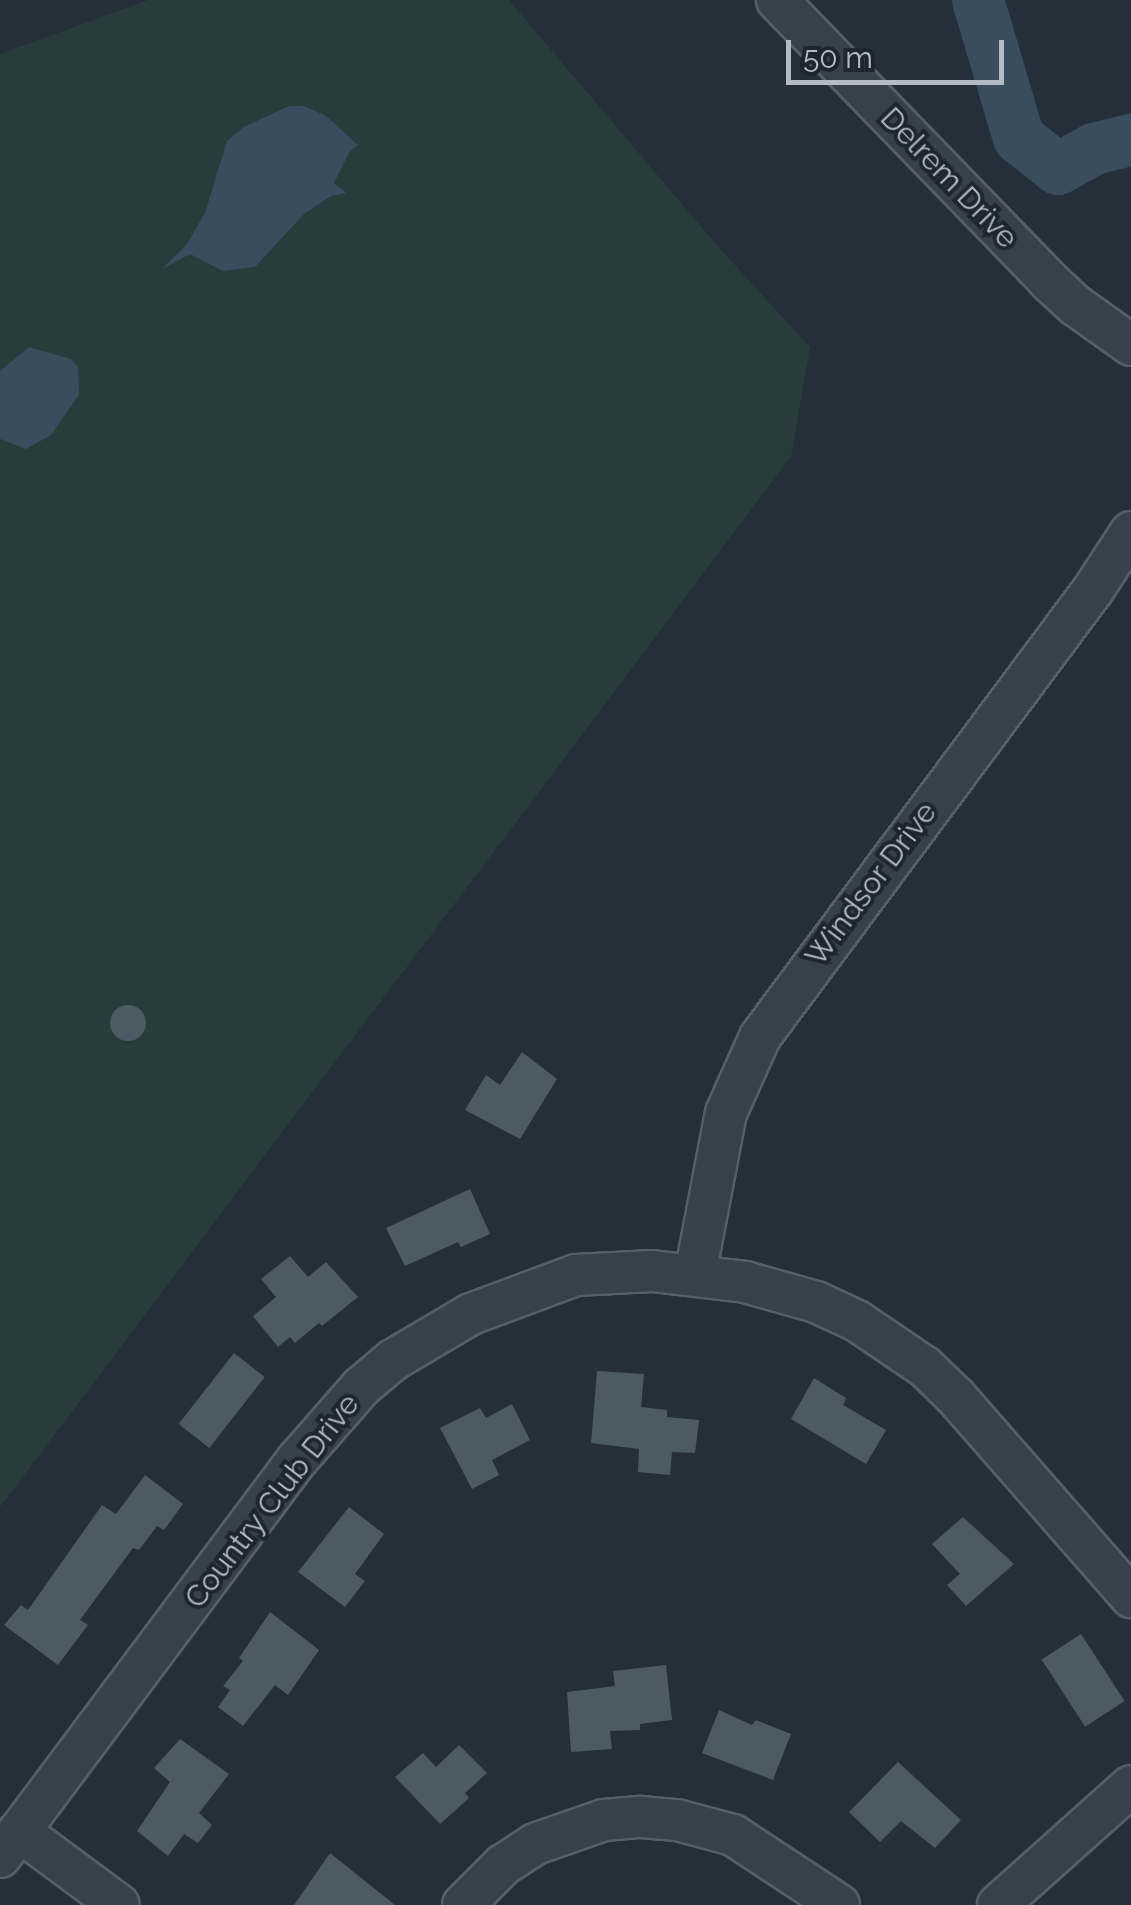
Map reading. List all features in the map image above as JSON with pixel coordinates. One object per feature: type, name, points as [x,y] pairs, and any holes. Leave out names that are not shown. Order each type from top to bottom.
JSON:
[{"type":"street","name":"Delrem Drive","points":[[776,0],[1061,292],[1131,344]]},
{"type":"street","name":"Windsor Drive","points":[[694,1275],[726,1113],[760,1037],[1093,590],[1131,532]]},
{"type":"street","name":"Country Club Drive","points":[[10,1844],[330,1419],[382,1369],[471,1314],[543,1284],[608,1270],[694,1275],[783,1291],[843,1315],[892,1343],[956,1397],[1131,1596]]},
{"type":"street","points":[[998,1905],[1131,1786]]},
{"type":"street","points":[[463,1905],[503,1864],[535,1844],[604,1820],[640,1818],[677,1820],[733,1835],[839,1905]]},
{"type":"street","points":[[10,1844],[119,1905]]},
{"type":"green space","points":[[148,0],[509,0],[721,250],[810,347],[791,457],[0,1507],[0,54]]},
{"type":"water","points":[[289,106],[304,106],[326,116],[358,145],[350,151],[334,183],[346,193],[331,196],[304,214],[255,267],[223,271],[190,254],[162,269],[187,244],[205,213],[227,141],[244,127]]},
{"type":"water","points":[[29,347],[71,359],[78,367],[79,395],[51,435],[26,449],[0,439],[0,371]]},
{"type":"building","points":[[128,1005],[141,1010],[146,1023],[141,1036],[128,1041],[115,1036],[110,1023],[115,1010]]},
{"type":"building","points":[[522,1052],[557,1079],[520,1139],[465,1110],[486,1075],[500,1085]]},
{"type":"building","points":[[470,1189],[490,1234],[461,1247],[458,1242],[405,1266],[386,1228]]},
{"type":"building","points":[[290,1256],[308,1277],[326,1262],[358,1297],[295,1343],[290,1337],[278,1347],[253,1316],[276,1297],[261,1279]]},
{"type":"building","points":[[234,1353],[265,1377],[209,1448],[179,1424]]},
{"type":"building","points":[[597,1371],[644,1374],[641,1407],[667,1410],[667,1417],[699,1420],[695,1453],[672,1452],[670,1475],[638,1472],[639,1449],[591,1443]]},
{"type":"building","points":[[814,1378],[846,1398],[843,1405],[886,1430],[866,1464],[791,1419]]},
{"type":"building","points":[[512,1404],[530,1440],[492,1460],[499,1475],[472,1489],[440,1428],[480,1408],[486,1418]]},
{"type":"building","points":[[145,1475],[183,1504],[164,1530],[157,1526],[139,1550],[133,1548],[80,1620],[88,1625],[58,1665],[4,1625],[21,1605],[28,1610],[102,1505],[116,1514]]},
{"type":"building","points":[[349,1507],[384,1534],[355,1574],[365,1581],[345,1607],[298,1572]]},
{"type":"building","points":[[963,1517],[1014,1564],[966,1606],[947,1585],[960,1574],[932,1544]]},
{"type":"building","points":[[270,1612],[319,1650],[288,1695],[275,1685],[243,1726],[218,1707],[230,1690],[223,1686],[243,1661],[239,1658]]},
{"type":"building","points":[[1081,1634],[1125,1701],[1085,1727],[1042,1660]]},
{"type":"building","points":[[666,1665],[672,1720],[640,1724],[640,1730],[610,1731],[612,1749],[571,1752],[567,1692],[615,1686],[613,1671]]},
{"type":"building","points":[[719,1710],[752,1725],[756,1720],[791,1734],[773,1780],[702,1753]]},
{"type":"building","points":[[180,1739],[229,1774],[199,1813],[212,1825],[198,1843],[184,1834],[168,1856],[137,1831],[170,1782],[154,1768]]},
{"type":"building","points":[[459,1745],[487,1773],[465,1793],[469,1798],[440,1824],[395,1777],[423,1753],[436,1767]]},
{"type":"building","points":[[898,1762],[961,1820],[935,1848],[901,1821],[880,1842],[849,1812]]},
{"type":"building","points":[[330,1853],[395,1905],[294,1905]]},
{"type":"waterway","points":[[978,0],[1019,138],[1058,169],[1094,149],[1131,140]]}]
